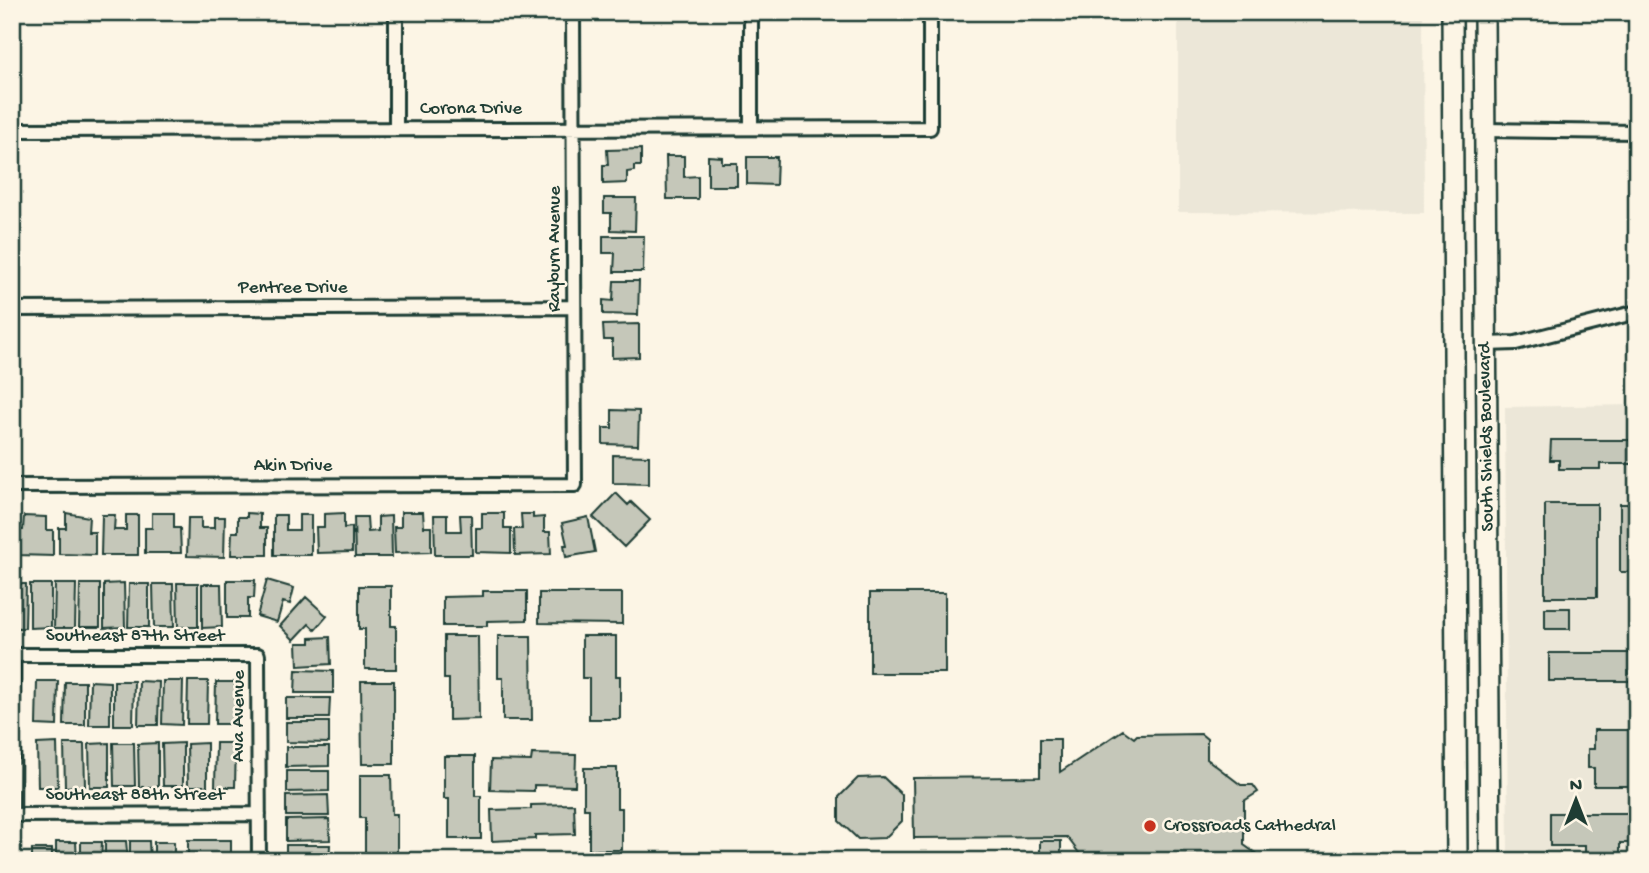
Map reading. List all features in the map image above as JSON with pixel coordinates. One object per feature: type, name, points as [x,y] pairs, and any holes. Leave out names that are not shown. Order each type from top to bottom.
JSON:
[{"type":"main road","name":"South Shields Boulevard","points":[[1452,12],[1458,861]]},
{"type":"main road","name":"South Shields Boulevard","points":[[1484,12],[1490,861]]},
{"type":"main road","points":[[1453,192],[1485,192]]},
{"type":"main road","points":[[1458,710],[1489,718]]},
{"type":"street","points":[[396,12],[396,129]]},
{"type":"street","name":"Rayburn Avenue","points":[[573,12],[575,485]]},
{"type":"street","points":[[751,12],[751,128]]},
{"type":"street","name":"Corona Drive","points":[[12,130],[930,128],[930,12]]},
{"type":"street","points":[[1485,130],[1637,132]]},
{"type":"street","name":"Pentree Drive","points":[[12,309],[574,307]]},
{"type":"street","points":[[1486,344],[1516,343],[1637,312]]},
{"type":"street","name":"Akin Drive","points":[[12,486],[575,485]]},
{"type":"street","points":[[12,815],[13,655]]},
{"type":"street","name":"Southeast 87th Street","points":[[13,655],[258,655]]},
{"type":"street","name":"Ava Avenue","points":[[258,655],[259,861]]},
{"type":"street","name":"Southeast 88th Street","points":[[12,815],[259,814]]},
{"type":"shaded area","points":[[1178,12],[1423,12],[1424,213],[1178,212]]},
{"type":"shaded area","points":[[1637,405],[1637,861],[1508,861],[1505,407]]},
{"type":"building","points":[[641,149],[641,166],[634,166],[634,171],[627,172],[627,183],[603,184],[603,165],[608,165],[607,150]]},
{"type":"building","points":[[666,156],[684,156],[684,177],[698,176],[698,199],[667,199]]},
{"type":"building","points":[[708,156],[722,157],[722,163],[737,163],[737,186],[708,186]]},
{"type":"building","points":[[747,157],[777,157],[776,185],[747,184]]},
{"type":"building","points":[[604,198],[636,198],[635,231],[611,230],[611,213],[604,213]]},
{"type":"building","points":[[603,236],[644,236],[643,272],[614,272],[615,253],[603,253]]},
{"type":"building","points":[[614,281],[639,281],[638,315],[603,314],[603,300],[613,301]]},
{"type":"building","points":[[639,324],[639,357],[612,358],[612,340],[604,340],[603,325]]},
{"type":"building","points":[[612,410],[639,411],[638,445],[603,444],[603,428],[612,428]]},
{"type":"building","points":[[1551,440],[1637,440],[1637,464],[1600,464],[1600,469],[1559,469],[1559,460],[1550,460]]},
{"type":"building","points":[[613,455],[649,456],[649,484],[613,483]]},
{"type":"building","points":[[616,493],[628,505],[631,502],[650,520],[624,547],[593,517]]},
{"type":"building","points":[[1545,504],[1597,504],[1597,597],[1545,597]]},
{"type":"building","points":[[1620,504],[1637,504],[1637,572],[1620,572]]},
{"type":"building","points":[[401,512],[423,512],[424,527],[431,527],[431,552],[395,553],[394,527],[401,527]]},
{"type":"building","points":[[66,513],[89,517],[88,532],[95,532],[95,555],[59,554],[59,528],[66,528]]},
{"type":"building","points":[[152,513],[174,513],[174,528],[180,528],[181,553],[145,553],[145,528],[152,528]]},
{"type":"building","points":[[247,513],[260,514],[260,528],[267,528],[267,555],[231,555],[232,532],[238,532],[238,517],[247,517]]},
{"type":"building","points":[[344,513],[344,528],[352,527],[352,552],[317,553],[316,527],[324,527],[324,514]]},
{"type":"building","points":[[482,513],[504,513],[504,528],[511,528],[511,553],[476,552],[476,528],[482,528]]},
{"type":"building","points":[[521,514],[533,514],[533,518],[544,517],[544,532],[550,532],[551,554],[515,555],[514,529],[522,529]]},
{"type":"building","points":[[102,515],[115,515],[114,530],[126,530],[126,515],[138,515],[138,555],[101,555]]},
{"type":"building","points":[[274,515],[286,515],[286,530],[299,530],[299,515],[311,515],[311,555],[274,555]]},
{"type":"building","points":[[434,515],[447,515],[447,531],[461,531],[460,515],[471,515],[472,555],[435,555]]},
{"type":"building","points":[[24,516],[46,517],[46,530],[53,530],[53,556],[17,555],[17,530],[23,530]]},
{"type":"building","points":[[391,516],[392,557],[355,557],[354,517],[367,517],[368,532],[378,531],[378,517]]},
{"type":"building","points":[[214,517],[225,517],[224,557],[187,556],[188,518],[201,518],[201,528],[214,528]]},
{"type":"building","points":[[588,517],[595,552],[566,557],[564,545],[567,545],[562,523]]},
{"type":"building","points":[[227,580],[255,580],[254,598],[248,598],[248,618],[227,618]]},
{"type":"building","points":[[267,580],[294,588],[290,604],[283,602],[277,622],[257,616]]},
{"type":"building","points":[[124,583],[125,627],[104,628],[104,584]]},
{"type":"building","points":[[177,583],[198,583],[198,627],[178,627]]},
{"type":"building","points":[[12,584],[26,584],[25,628],[12,628]]},
{"type":"building","points":[[30,584],[51,584],[51,627],[30,628]]},
{"type":"building","points":[[55,584],[76,584],[75,628],[54,628]]},
{"type":"building","points":[[80,584],[100,584],[100,627],[79,627]]},
{"type":"building","points":[[129,584],[149,584],[149,627],[128,627]]},
{"type":"building","points":[[153,584],[173,584],[174,627],[154,627]]},
{"type":"building","points":[[202,584],[221,584],[222,627],[202,628]]},
{"type":"building","points":[[359,586],[391,586],[391,626],[396,626],[396,669],[365,669],[365,629],[359,629]]},
{"type":"building","points":[[483,591],[527,591],[527,620],[487,621],[487,626],[443,626],[443,597],[483,596]]},
{"type":"building","points":[[539,593],[622,593],[622,624],[539,623]]},
{"type":"building","points":[[870,593],[945,593],[945,673],[870,673]]},
{"type":"building","points":[[306,597],[327,616],[315,630],[309,624],[294,640],[280,626]]},
{"type":"building","points":[[1545,608],[1570,608],[1570,629],[1545,629]]},
{"type":"building","points":[[444,636],[478,636],[479,719],[449,720],[449,679],[444,679]]},
{"type":"building","points":[[498,636],[531,636],[532,720],[503,720],[503,678],[498,678]]},
{"type":"building","points":[[582,636],[616,636],[620,719],[589,719],[589,678],[582,678]]},
{"type":"building","points":[[330,637],[331,664],[298,666],[297,643],[310,643],[310,638]]},
{"type":"building","points":[[1549,653],[1632,653],[1632,681],[1549,681]]},
{"type":"building","points":[[296,670],[333,671],[333,693],[295,693]]},
{"type":"building","points":[[37,681],[58,681],[57,726],[36,725]]},
{"type":"building","points":[[90,681],[110,682],[110,725],[89,725]]},
{"type":"building","points":[[114,681],[134,681],[133,725],[114,725]]},
{"type":"building","points":[[139,681],[159,682],[158,725],[138,725]]},
{"type":"building","points":[[163,681],[183,681],[182,725],[162,724]]},
{"type":"building","points":[[188,681],[208,681],[207,724],[187,724]]},
{"type":"building","points":[[361,681],[394,681],[394,764],[362,764]]},
{"type":"building","points":[[65,682],[85,682],[85,725],[64,725]]},
{"type":"building","points":[[216,682],[235,682],[235,724],[215,724]]},
{"type":"building","points":[[286,698],[330,698],[329,718],[286,718]]},
{"type":"building","points":[[286,722],[329,722],[329,743],[286,742]]},
{"type":"building","points":[[1123,730],[1134,738],[1137,735],[1201,734],[1207,739],[1207,759],[1241,785],[1253,785],[1258,792],[1244,801],[1244,845],[1258,855],[1254,861],[1085,861],[1067,837],[914,838],[913,778],[1040,777],[1040,739],[1060,739],[1060,772]]},
{"type":"building","points":[[1594,730],[1637,730],[1637,786],[1594,786],[1594,768],[1588,768],[1588,749],[1594,749]]},
{"type":"building","points":[[57,743],[58,787],[38,787],[37,744]]},
{"type":"building","points":[[109,743],[109,787],[90,787],[89,744]]},
{"type":"building","points":[[113,743],[134,743],[135,786],[114,786]]},
{"type":"building","points":[[158,743],[158,787],[139,787],[138,744]]},
{"type":"building","points":[[183,743],[183,786],[163,786],[162,744]]},
{"type":"building","points":[[207,743],[207,786],[188,786],[187,744]]},
{"type":"building","points":[[216,743],[236,743],[235,787],[215,787]]},
{"type":"building","points":[[64,744],[84,744],[85,786],[65,787]]},
{"type":"building","points":[[286,747],[329,747],[329,766],[286,767]]},
{"type":"building","points":[[532,754],[576,755],[575,786],[534,785],[534,791],[490,790],[491,760],[531,761]]},
{"type":"building","points":[[444,756],[475,756],[475,796],[481,796],[481,839],[449,839],[449,799],[444,799]]},
{"type":"building","points":[[584,768],[617,768],[617,808],[622,808],[622,850],[589,850],[589,809],[584,809]]},
{"type":"building","points":[[287,771],[329,771],[329,791],[287,792]]},
{"type":"building","points":[[360,775],[391,775],[392,814],[397,814],[397,859],[365,859],[365,818],[360,818]]},
{"type":"building","points":[[883,777],[902,795],[902,821],[885,838],[858,839],[839,821],[839,797],[858,778]]},
{"type":"building","points":[[328,795],[329,816],[286,816],[286,796]]},
{"type":"building","points":[[574,804],[575,834],[535,835],[535,839],[492,841],[491,810],[531,809],[531,805]]},
{"type":"building","points":[[1550,813],[1637,813],[1637,843],[1620,843],[1620,861],[1585,861],[1585,846],[1550,846]]},
{"type":"building","points":[[329,819],[330,840],[286,841],[286,820]]},
{"type":"building","points":[[188,840],[231,840],[231,861],[188,861]]},
{"type":"building","points":[[105,841],[126,841],[128,861],[105,861]]},
{"type":"building","points":[[130,841],[149,841],[150,861],[130,861]]},
{"type":"building","points":[[1040,841],[1061,841],[1061,861],[1040,861]]},
{"type":"building","points":[[56,842],[76,842],[77,861],[56,861]]},
{"type":"building","points":[[81,842],[102,842],[101,861],[81,861]]},
{"type":"building","points":[[154,842],[174,842],[174,861],[154,861]]},
{"type":"building","points":[[286,845],[330,845],[329,861],[286,861]]},
{"type":"building","points":[[32,849],[52,849],[52,861],[32,861]]},
{"type":"place","name":"Crossroads Cathedral","points":[[1150,826]]}]
